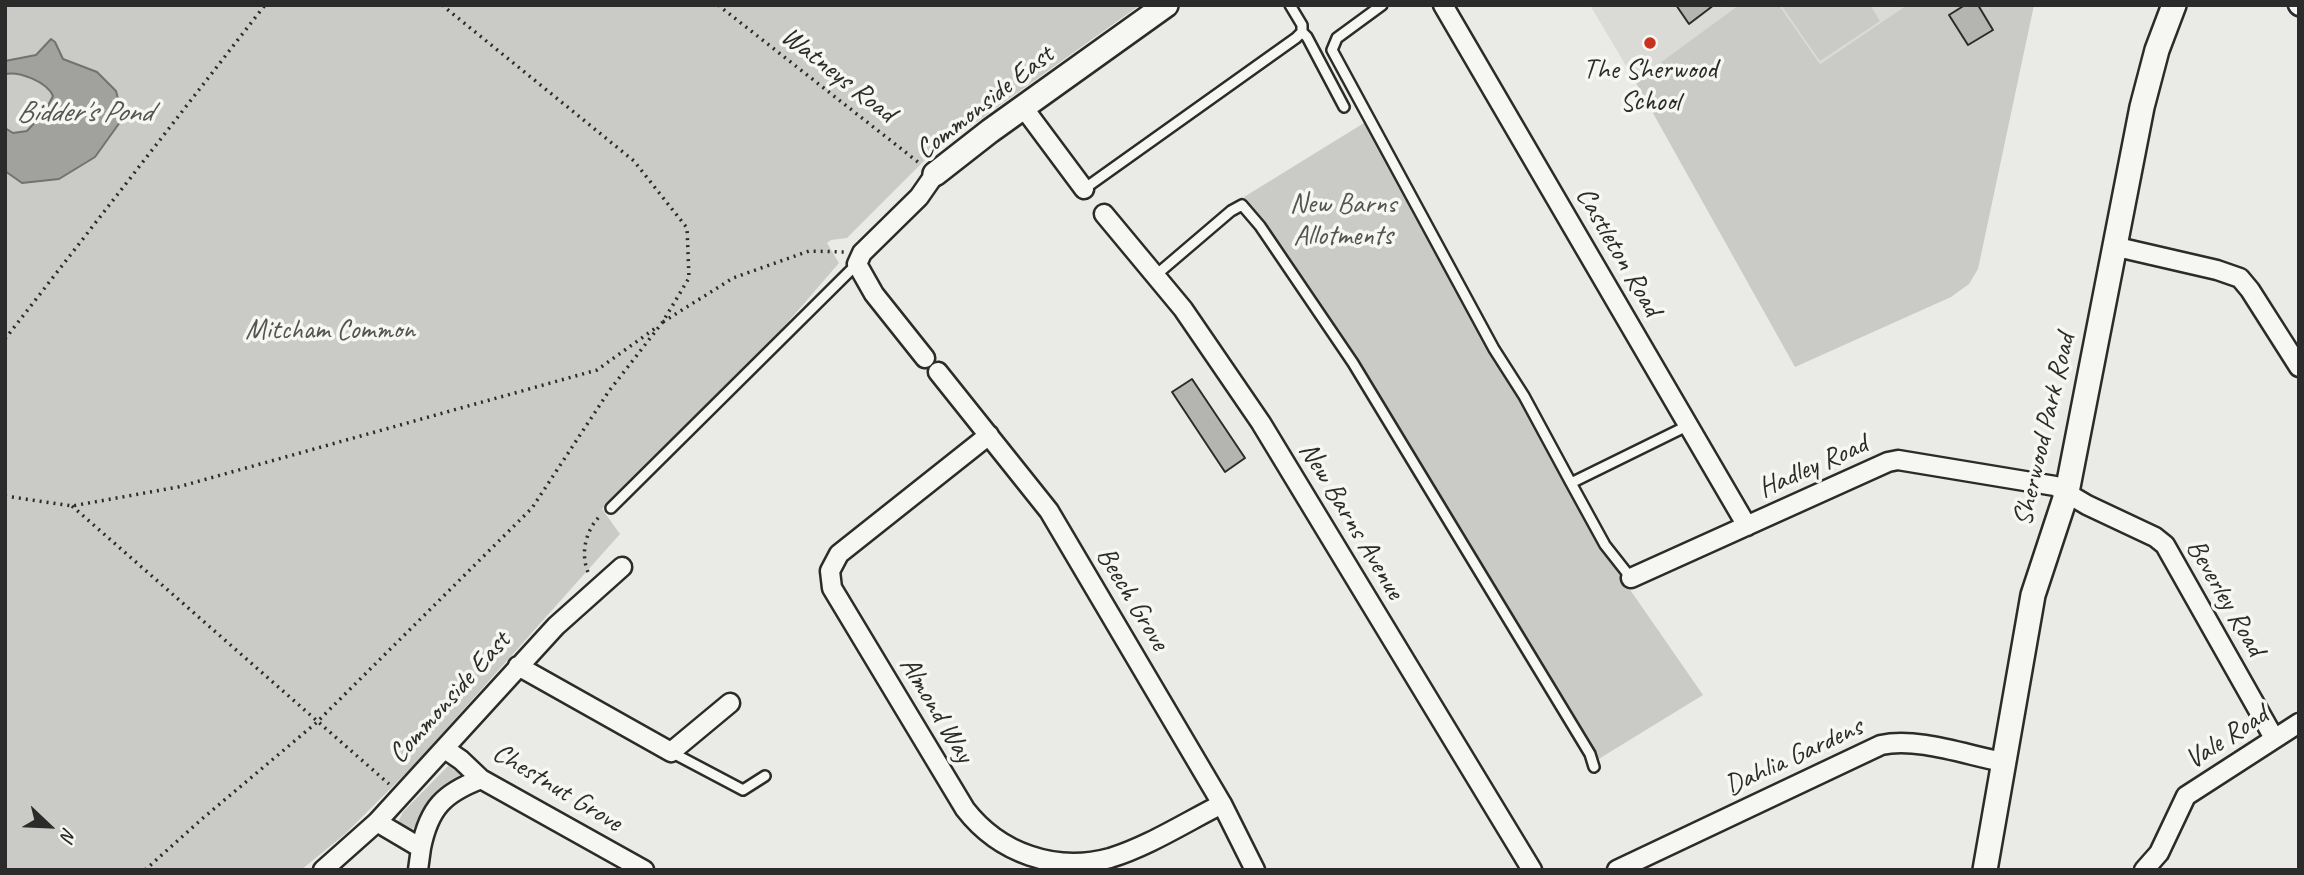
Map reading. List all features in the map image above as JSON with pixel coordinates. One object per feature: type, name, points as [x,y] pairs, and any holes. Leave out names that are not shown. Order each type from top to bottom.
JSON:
[{"type":"street","name":"Commonside East","points":[[859,259],[919,197],[935,174],[1023,107],[1166,5]]},
{"type":"street","name":"Castleton Road","points":[[1443,5],[1747,526]]},
{"type":"street","name":"Sherwood Park Road","points":[[1985,870],[2032,595],[2067,492],[2142,107],[2157,50],[2174,5]]},
{"type":"street","points":[[1023,107],[1084,189]]},
{"type":"street","name":"New Barns Avenue","points":[[1104,214],[1156,275],[1221,362],[1262,423],[1532,870]]},
{"type":"street","points":[[2113,246],[2217,270],[2240,278],[2250,289],[2299,367]]},
{"type":"street","points":[[859,259],[874,294],[925,358]]},
{"type":"street","name":"Beech Grove","points":[[938,372],[1049,511],[1222,804],[1255,870]]},
{"type":"street","name":"Almond Way","points":[[989,435],[839,554],[830,571],[832,588],[965,808],[985,831],[1025,856],[1057,863],[1074,863],[1095,861],[1127,851],[1222,804]]},
{"type":"street","name":"Hadley Road","points":[[1631,578],[1879,466],[1898,460],[2049,484],[2067,492]]},
{"type":"street","name":"Beverley Road","points":[[2067,492],[2087,505],[2155,537],[2165,545],[2274,738]]},
{"type":"street","name":"Commonside East","points":[[323,870],[377,822],[518,666],[622,567]]},
{"type":"street","points":[[518,666],[671,751],[730,703]]},
{"type":"street","name":"Vale Road","points":[[2144,870],[2160,853],[2186,796],[2299,723]]},
{"type":"street","name":"Dahlia Gardens","points":[[1617,870],[1881,745],[1896,742],[1919,745],[2003,762]]},
{"type":"street","name":"Chestnut Grove","points":[[445,749],[481,779],[645,870]]},
{"type":"street","points":[[418,870],[424,831],[432,813],[445,797],[464,785],[481,779]]},
{"type":"street","points":[[377,822],[421,848]]},
{"type":"lane","points":[[1290,5],[1344,107]]},
{"type":"lane","points":[[1382,5],[1337,38],[1332,50],[1494,349],[1524,396],[1605,545],[1631,578]]},
{"type":"lane","points":[[1084,189],[1302,32]]},
{"type":"lane","points":[[1156,275],[1231,211],[1242,205],[1260,226],[1353,363],[1590,754],[1594,768]]},
{"type":"lane","points":[[611,508],[859,259]]},
{"type":"lane","points":[[1571,483],[1689,425]]},
{"type":"lane","points":[[671,751],[743,790],[765,776]]},
{"type":"path","points":[[5,339],[265,5]]},
{"type":"path","points":[[145,870],[316,723],[532,508],[608,391],[662,323],[689,278],[687,228],[634,161],[442,5]]},
{"type":"path","name":"Watneys Road","points":[[718,5],[935,174]]},
{"type":"path","points":[[5,496],[72,506],[178,487],[597,370],[662,323],[733,278],[809,251],[859,259]]},
{"type":"path","points":[[72,506],[316,723],[402,795]]},
{"type":"path","points":[[598,587],[586,568],[586,537],[594,521],[611,508]]},
{"type":"shaded area","name":"The Sherwood School","points":[[1590,5],[1739,5],[1635,81]]},
{"type":"shaded area","name":"The Sherwood School","points":[[1779,5],[1907,5],[1820,64]]},
{"type":"green space","name":"Mitcham Common","points":[[5,5],[1140,5],[929,156],[847,238],[827,243],[839,263],[749,367],[602,509],[620,534],[413,766],[345,834],[301,870],[5,870]]},
{"type":"green space","points":[[1739,5],[1779,5],[1820,64],[1907,5],[2034,5],[1978,269],[1969,284],[1951,297],[1795,367],[1635,81]]},
{"type":"green space","name":"The Sherwood School","points":[[1781,5],[1870,5],[1880,21],[1820,61]]},
{"type":"green space","name":"New Barns Allotments","points":[[1364,123],[1606,555],[1703,695],[1597,760],[1382,401],[1311,290],[1244,197]]},
{"type":"green space","points":[[449,765],[460,770],[460,780],[432,799],[412,829],[409,831],[399,826],[403,812]]},
{"type":"water","name":"Bidder's Pond","points":[[51,39],[63,59],[97,72],[116,91],[123,118],[95,157],[59,179],[22,183],[5,171],[5,128],[13,133],[27,131],[45,111],[53,96],[45,86],[32,79],[18,74],[5,74],[5,61],[36,55]]},
{"type":"building","points":[[1676,5],[1714,5],[1689,24]]},
{"type":"building","points":[[1965,5],[1978,5],[1993,30],[1968,45],[1949,15]]},
{"type":"building","points":[[1192,379],[1245,458],[1225,472],[1172,392]]},
{"type":"place","name":"The Sherwood School","points":[[1650,43]]}]
